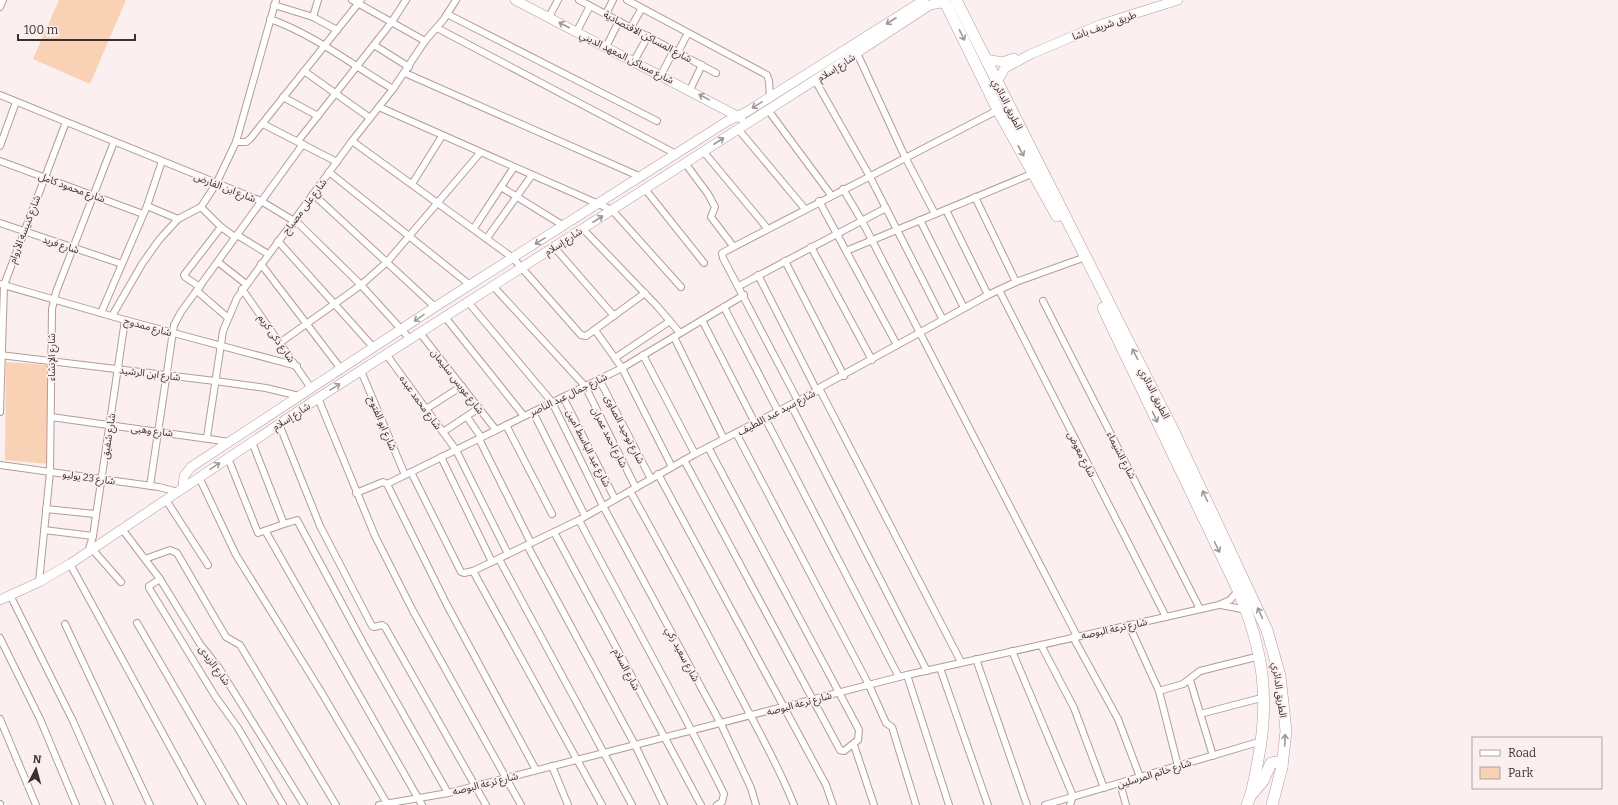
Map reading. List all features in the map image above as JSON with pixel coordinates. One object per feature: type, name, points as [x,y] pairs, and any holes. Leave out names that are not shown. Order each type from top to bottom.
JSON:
[{"type":"highway","name":"الطريق الدائري","points":[[949,2],[986,59],[1006,98],[1009,117],[1034,173],[1080,259],[1247,610],[1260,656],[1265,712],[1262,741],[1249,800]]},
{"type":"highway","name":"الطريق الدائري","points":[[949,2],[998,110],[1009,117],[1175,434],[1259,610],[1276,660],[1284,711],[1285,750],[1272,805]]},
{"type":"highway","points":[[998,110],[1004,105],[1006,98]]},
{"type":"highway","points":[[1265,712],[1272,716],[1281,714],[1284,711]]},
{"type":"highway","points":[[1249,800],[1263,781],[1271,763],[1278,762],[1282,767]]},
{"type":"street","points":[[0,7],[3,0]]},
{"type":"street","points":[[313,17],[318,0]]},
{"type":"street","points":[[352,0],[360,2],[391,24],[425,41]]},
{"type":"street","points":[[150,486],[172,333],[181,312],[261,202],[318,116],[391,24],[406,0]]},
{"type":"street","name":"شارع على مصباح","points":[[207,437],[221,345],[227,317],[244,287],[352,141],[379,108],[407,70],[425,41],[437,28],[456,0]]},
{"type":"street","points":[[550,17],[558,0]]},
{"type":"street","name":"شارع المساكن الاقتصادية","points":[[579,0],[716,73]]},
{"type":"street","points":[[606,14],[613,0]]},
{"type":"street","points":[[627,0],[767,75],[769,80],[770,97]]},
{"type":"street","name":"طريق شريف باشا","points":[[997,82],[1005,68],[1031,54],[1102,24],[1178,0]]},
{"type":"street","name":"شارع مساكن المعهد الديني","points":[[520,1],[749,122]]},
{"type":"street","points":[[236,142],[248,140],[263,124],[324,45],[360,2]]},
{"type":"street","name":"شارع إسلام","points":[[180,490],[187,471],[435,307],[598,203],[924,3],[949,2]]},
{"type":"street","points":[[112,316],[142,264],[159,240],[178,219],[201,207],[216,184],[236,142],[275,3],[313,17],[337,30]]},
{"type":"street","name":"شارع إسلام","points":[[0,600],[39,582],[70,564],[318,398],[816,80],[857,53],[924,3]]},
{"type":"street","points":[[576,31],[590,6]]},
{"type":"street","points":[[631,27],[642,8]]},
{"type":"street","points":[[447,14],[657,121]]},
{"type":"street","points":[[270,19],[299,30],[393,89]]},
{"type":"street","points":[[606,47],[619,21]]},
{"type":"street","points":[[437,28],[676,154]]},
{"type":"street","points":[[661,75],[688,33]]},
{"type":"street","points":[[634,61],[648,36]]},
{"type":"street","points":[[374,45],[407,70],[641,177]]},
{"type":"street","points":[[857,53],[905,157],[935,214]]},
{"type":"street","name":"طريق شريف باشا","points":[[986,59],[1002,62],[1025,54],[1031,54]]},
{"type":"street","points":[[690,90],[702,65]]},
{"type":"street","points":[[304,71],[370,118]]},
{"type":"street","points":[[816,80],[869,175],[943,320]]},
{"type":"street","name":"شارع ابن الفارض","points":[[0,95],[261,202],[294,220],[362,285],[410,339]]},
{"type":"street","points":[[283,97],[318,116]]},
{"type":"street","points":[[0,146],[16,102]]},
{"type":"street","points":[[379,108],[612,210],[681,288]]},
{"type":"street","points":[[768,110],[831,195]]},
{"type":"street","points":[[798,401],[722,255],[724,250],[998,110]]},
{"type":"street","name":"شارع كنيسه الأروام","points":[[0,412],[2,284],[66,122]]},
{"type":"street","points":[[263,124],[337,162]]},
{"type":"street","points":[[738,129],[805,209]]},
{"type":"street","points":[[412,184],[442,136]]},
{"type":"street","points":[[352,141],[474,228],[513,258],[523,267],[581,336],[586,336],[595,330],[645,293]]},
{"type":"street","name":"شارع الإنشاء","points":[[39,582],[50,472],[51,318],[53,300],[95,196],[114,142]]},
{"type":"street","points":[[703,152],[767,228]]},
{"type":"street","points":[[281,342],[362,285],[387,262],[480,153]]},
{"type":"street","name":"شارع محمود كامل","points":[[0,161],[143,214]]},
{"type":"street","points":[[101,313],[147,206],[162,161]]},
{"type":"street","points":[[685,163],[708,194],[715,207],[711,217],[733,246]]},
{"type":"street","points":[[474,228],[514,167]]},
{"type":"street","points":[[329,172],[470,285]]},
{"type":"street","points":[[846,251],[1034,173]]},
{"type":"street","points":[[487,238],[532,175]]},
{"type":"street","points":[[502,187],[564,226]]},
{"type":"street","points":[[645,189],[704,263]]},
{"type":"street","points":[[843,189],[872,240],[1118,719],[1140,777]]},
{"type":"street","points":[[313,194],[435,307]]},
{"type":"street","points":[[975,197],[1016,282]]},
{"type":"street","points":[[819,201],[897,345]]},
{"type":"street","points":[[147,206],[178,219]]},
{"type":"street","points":[[201,207],[221,227],[268,254]]},
{"type":"street","points":[[739,286],[886,208]]},
{"type":"street","points":[[946,210],[988,295]]},
{"type":"street","points":[[920,220],[964,308]]},
{"type":"street","name":"شارع فريد","points":[[0,223],[122,264]]},
{"type":"street","points":[[221,227],[184,274],[185,277],[227,317]]},
{"type":"street","points":[[583,229],[645,293],[680,333]]},
{"type":"street","points":[[278,241],[374,348]]},
{"type":"street","points":[[554,247],[614,316]]},
{"type":"street","points":[[811,247],[872,360]]},
{"type":"street","name":"شارع سيد عبد اللطيف","points":[[473,571],[579,520],[633,490],[658,474],[791,405],[988,295],[1016,282],[1080,259]]},
{"type":"street","points":[[785,261],[844,376]]},
{"type":"street","name":"شارع ذكى كريم","points":[[218,262],[244,287],[311,388]]},
{"type":"street","points":[[261,264],[341,369]]},
{"type":"street","points":[[758,275],[961,662]]},
{"type":"street","name":"شارع ممدوح","points":[[2,284],[53,300],[296,366]]},
{"type":"street","name":"شارع احمد عمران","points":[[493,286],[585,386],[633,490],[751,716],[784,781],[794,805]]},
{"type":"street","name":"شارع معوض","points":[[999,290],[1166,617]]},
{"type":"street","name":"شارع جمال عبد الناصر","points":[[356,493],[383,482],[387,484],[599,378],[622,368],[744,296]]},
{"type":"street","name":"شارع الشيماء","points":[[1043,301],[1200,609]]},
{"type":"street","name":"شارع سعيد زكي","points":[[468,302],[552,402],[603,506],[721,724],[751,788],[756,805]]},
{"type":"street","points":[[724,307],[778,411]]},
{"type":"street","points":[[445,316],[524,416]]},
{"type":"street","name":"شارع شفيق","points":[[90,550],[125,320]]},
{"type":"street","points":[[702,320],[755,423]]},
{"type":"street","points":[[615,358],[670,321]]},
{"type":"street","points":[[595,330],[622,368],[672,467]]},
{"type":"street","name":"شارع عويس سليمان","points":[[420,333],[496,430]]},
{"type":"street","points":[[674,337],[724,439]]},
{"type":"street","name":"شارع محمد عبده","points":[[386,354],[456,450],[508,554]]},
{"type":"street","name":"شارع ابن الرشيد","points":[[1,355],[215,381],[270,389],[299,396]]},
{"type":"street","points":[[644,355],[695,454]]},
{"type":"street","name":"شارع ابو الفتوح","points":[[361,371],[405,475]]},
{"type":"street","name":"شارع توحيد الصاوى","points":[[599,378],[651,479]]},
{"type":"street","points":[[426,409],[462,386]]},
{"type":"street","name":"شارع عبد الباسط امين","points":[[563,397],[616,499]]},
{"type":"street","points":[[318,398],[375,536],[413,611],[521,805]]},
{"type":"street","points":[[791,405],[927,671]]},
{"type":"street","points":[[443,432],[479,408]]},
{"type":"street","points":[[533,412],[585,516]]},
{"type":"street","name":"شارع وهبى","points":[[51,417],[207,437],[230,442]]},
{"type":"street","points":[[467,417],[480,438],[529,544],[664,805]]},
{"type":"street","points":[[765,418],[899,677]]},
{"type":"street","points":[[279,424],[320,526],[372,626],[385,626],[486,805]]},
{"type":"street","points":[[506,425],[552,514]]},
{"type":"street","points":[[736,433],[869,685],[886,723],[892,727],[916,805]]},
{"type":"street","points":[[252,442],[284,524]]},
{"type":"street","points":[[684,460],[840,750],[843,751],[854,745],[858,740],[859,730],[708,447]]},
{"type":"street","points":[[441,457],[492,562]]},
{"type":"street","points":[[228,458],[257,531],[260,534],[297,520],[363,643],[448,792]]},
{"type":"street","name":"شارع 23 يوليو","points":[[0,464],[180,490]]},
{"type":"street","points":[[411,472],[461,572],[464,573],[473,571],[602,805]]},
{"type":"street","points":[[658,474],[826,785],[833,805]]},
{"type":"street","points":[[199,477],[236,555],[320,690],[387,804]]},
{"type":"street","points":[[387,484],[447,605],[536,770]]},
{"type":"street","points":[[166,500],[208,565]]},
{"type":"street","points":[[46,509],[95,514]]},
{"type":"street","points":[[579,520],[628,613],[693,730],[724,794],[722,802],[717,805]]},
{"type":"street","name":"شارع الزيدى","points":[[122,529],[160,579],[200,644],[219,668],[304,805]]},
{"type":"street","points":[[44,530],[93,536]]},
{"type":"street","points":[[266,532],[422,805]]},
{"type":"street","name":"شارع السلام","points":[[554,532],[701,805]]},
{"type":"street","points":[[90,550],[122,582]]},
{"type":"street","points":[[145,559],[170,550],[177,554],[226,637],[240,645],[336,805]]},
{"type":"street","points":[[499,559],[632,805]]},
{"type":"street","points":[[70,564],[202,805]]},
{"type":"street","points":[[160,579],[149,586],[149,588],[215,696],[238,728],[283,805]]},
{"type":"street","points":[[1219,605],[1230,600],[1238,590]]},
{"type":"street","points":[[10,596],[73,721],[110,805]]},
{"type":"street","points":[[1219,605],[1247,610]]},
{"type":"street","name":"شارع ترعة البوصه","points":[[379,805],[418,799],[506,778],[961,662],[1219,605]]},
{"type":"street","points":[[137,623],[242,805]]},
{"type":"street","points":[[66,624],[150,805]]},
{"type":"street","points":[[1129,625],[1159,691],[1178,766]]},
{"type":"street","points":[[0,638],[40,719],[76,805]]},
{"type":"street","points":[[1041,645],[1074,708],[1104,788]]},
{"type":"street","points":[[1012,651],[1073,796],[1070,805]]},
{"type":"street","points":[[1159,691],[1183,684],[1200,671],[1260,656]]},
{"type":"street","points":[[976,659],[1027,805]]},
{"type":"street","points":[[940,668],[988,805]]},
{"type":"street","points":[[907,675],[949,805]]},
{"type":"street","points":[[1190,680],[1213,756]]},
{"type":"street","points":[[1200,714],[1264,697]]},
{"type":"street","points":[[0,719],[36,805]]},
{"type":"street","name":"شارع خاتم المرسلين","points":[[1045,805],[1262,741]]},
{"type":"street","points":[[854,745],[874,805]]},
{"type":"street","points":[[552,766],[568,805]]},
{"type":"street","points":[[1120,783],[1126,805]]},
{"type":"green space","points":[[59,0],[126,0],[90,84],[33,59]]},
{"type":"green space","points":[[6,362],[49,365],[48,464],[5,460]]}]
